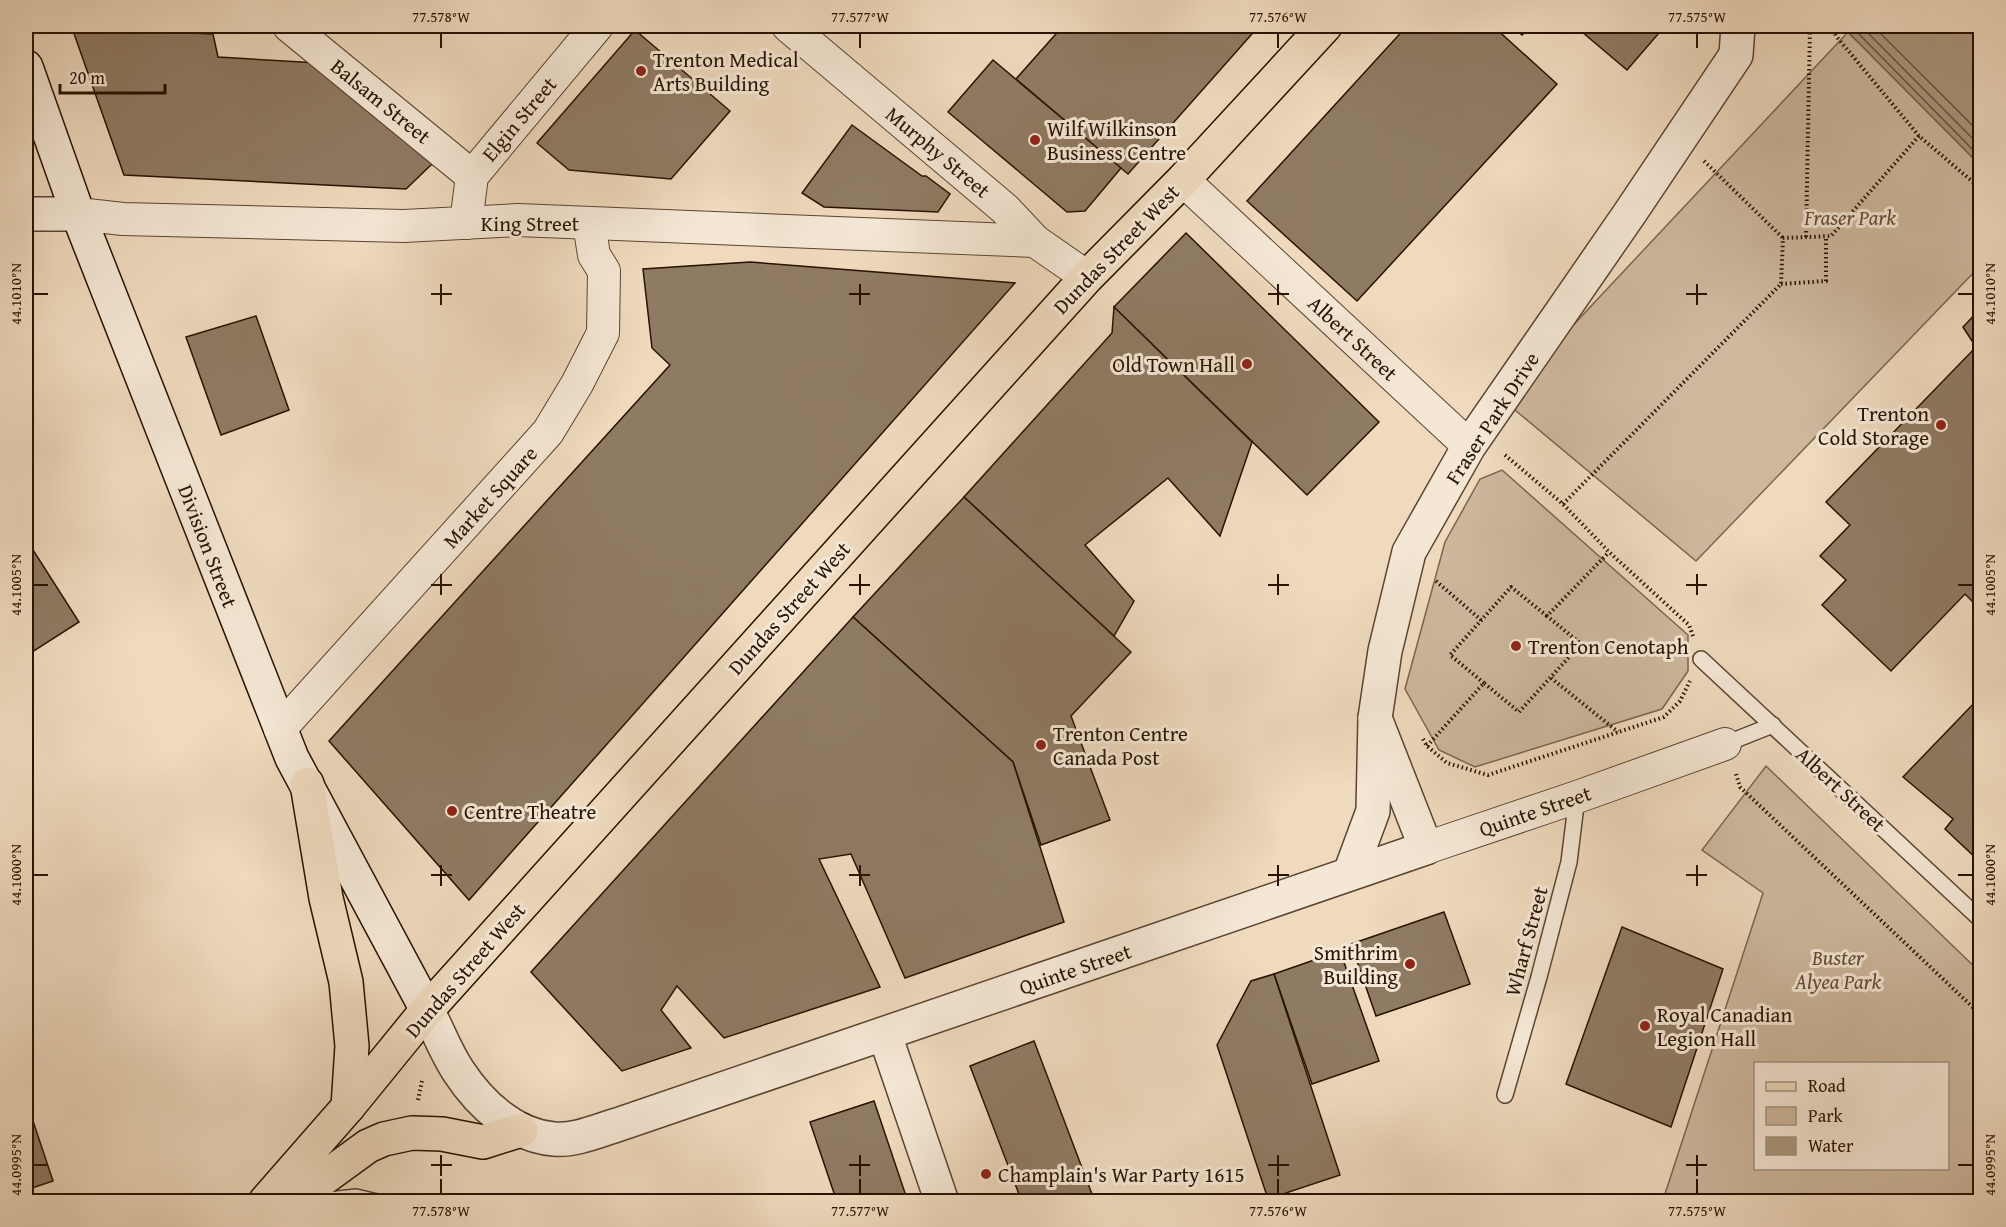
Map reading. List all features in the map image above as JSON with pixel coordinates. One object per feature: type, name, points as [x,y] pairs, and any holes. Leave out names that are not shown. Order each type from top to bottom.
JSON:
[{"type":"main road","name":"Dundas Street West","points":[[265,1202],[428,1010],[1087,277],[1183,180],[1325,26]]},
{"type":"main road","points":[[307,784],[326,898],[346,982],[352,1046],[348,1107]]},
{"type":"main road","points":[[282,1202],[324,1178],[368,1146],[384,1139],[422,1133],[442,1134],[483,1142],[521,1130]]},
{"type":"street","name":"Balsam Street","points":[[289,26],[472,176]]},
{"type":"street","name":"Elgin Street","points":[[466,223],[472,176],[597,26]]},
{"type":"street","name":"Murphy Street","points":[[788,26],[1005,209],[1035,241],[1087,277]]},
{"type":"street","name":"Fraser Park Drive","points":[[1426,848],[1376,718],[1385,651],[1409,552],[1469,446],[1736,55],[1738,26]]},
{"type":"street","name":"Division Street","points":[[26,67],[78,214],[292,758],[428,1010]]},
{"type":"street","name":"Albert Street","points":[[1183,180],[1469,446]]},
{"type":"street","name":"King Street","points":[[26,214],[78,214],[123,219],[404,226],[518,220],[1035,241]]},
{"type":"street","name":"Market Square","points":[[280,729],[548,432],[577,384],[603,333],[604,271],[594,255],[589,223]]},
{"type":"street","points":[[1350,873],[1372,811],[1376,718]]},
{"type":"street","name":"Quinte Street","points":[[428,1010],[458,1071],[484,1103],[500,1118],[521,1130],[538,1136],[555,1139],[574,1138],[885,1035],[1725,744]]},
{"type":"street","points":[[885,1035],[942,1202]]},
{"type":"lane","name":"Albert Street","points":[[1701,659],[1980,919]]},
{"type":"lane","name":"Quinte Street","points":[[1725,744],[1773,725]]},
{"type":"lane","name":"Wharf Street","points":[[1505,1095],[1569,862],[1577,797]]},
{"type":"lane","points":[[311,1202],[356,1197],[377,1202]]},
{"type":"path","points":[[1806,237],[1810,26]]},
{"type":"path","points":[[1821,26],[1833,28],[1836,36],[1919,136],[1980,188]]},
{"type":"path","points":[[1704,161],[1783,238],[1831,236],[1919,136]]},
{"type":"path","points":[[1563,504],[1781,284],[1826,281],[1826,236]]},
{"type":"path","points":[[1781,284],[1783,238]]},
{"type":"path","points":[[1421,737],[1427,746],[1447,764],[1488,775],[1664,717],[1680,701],[1701,659],[1689,625],[1609,552],[1563,504],[1502,453],[1469,446]]},
{"type":"path","points":[[1548,616],[1609,552]]},
{"type":"path","points":[[1428,574],[1480,620]]},
{"type":"path","points":[[1511,587],[1581,644],[1520,712],[1450,655],[1480,620],[1511,587]]},
{"type":"path","points":[[1551,678],[1618,732]]},
{"type":"path","points":[[1427,746],[1484,683]]},
{"type":"path","points":[[1725,744],[1740,787],[1980,1014]]},
{"type":"green space","name":"Fraser Park","points":[[1848,32],[1980,165],[1980,266],[1696,561],[1503,400]]},
{"type":"green space","name":"Trenton Cenotaph","points":[[1502,470],[1688,635],[1688,671],[1662,709],[1475,767],[1439,750],[1405,689],[1445,542],[1480,479]]},
{"type":"green space","name":"Buster Alyea Park","points":[[1766,766],[1980,972],[1980,1201],[1675,1202],[1665,1194],[1763,893],[1702,850]]},
{"type":"water","points":[[1855,26],[1980,26],[1980,165],[1848,32]]},
{"type":"building","points":[[1063,26],[1259,26],[1128,174],[1016,79]]},
{"type":"building","points":[[1407,26],[1493,26],[1557,84],[1357,301],[1247,201]]},
{"type":"building","points":[[1512,26],[1532,26],[1522,35]]},
{"type":"building","points":[[1575,26],[1665,26],[1627,70]]},
{"type":"building","points":[[72,28],[213,34],[218,57],[318,63],[432,164],[406,189],[124,175]]},
{"type":"building","name":"Trenton Medical Arts Building","points":[[635,30],[730,111],[671,179],[569,170],[537,143]]},
{"type":"building","name":"Wilf Wilkinson Business Centre","points":[[993,60],[1121,168],[1085,211],[1067,212],[948,112]]},
{"type":"building","points":[[852,125],[950,194],[938,212],[824,207],[802,193]]},
{"type":"building","name":"Old Town Hall","points":[[1186,233],[1379,422],[1307,495],[1114,307]]},
{"type":"building","points":[[750,262],[1015,283],[469,900],[329,741],[670,365],[652,348],[643,269]]},
{"type":"building","points":[[1114,307],[1252,442],[1220,536],[1168,478],[1085,545],[1134,601],[1114,636],[964,497],[1112,333]]},
{"type":"building","name":"Trenton Cold Storage","points":[[1980,309],[1980,609],[1965,594],[1891,671],[1822,605],[1846,580],[1820,556],[1850,525],[1826,502],[1976,347],[1963,327]]},
{"type":"building","points":[[256,316],[289,410],[221,435],[186,337]]},
{"type":"building","points":[[964,497],[1131,652],[1071,716],[1110,820],[1041,845],[1013,762],[853,617]]},
{"type":"building","points":[[33,550],[79,622],[26,656],[26,554]]},
{"type":"building","points":[[853,617],[1013,762],[1064,922],[905,978],[851,854],[819,859],[880,987],[724,1038],[677,986],[661,1010],[691,1048],[622,1071],[531,972]]},
{"type":"building","points":[[1979,698],[1980,862],[1945,829],[1953,819],[1903,777]]},
{"type":"building","name":"Smithrim Building","points":[[1444,912],[1470,984],[1376,1016],[1351,944]]},
{"type":"building","name":"Royal Canadian Legion Hall","points":[[1622,927],[1723,969],[1671,1127],[1566,1084]]},
{"type":"building","points":[[1340,951],[1379,1061],[1312,1084],[1274,974]]},
{"type":"building","points":[[1274,974],[1340,1175],[1268,1199],[1217,1045],[1251,981]]},
{"type":"building","points":[[1034,1041],[1095,1202],[1022,1202],[970,1066]]},
{"type":"building","points":[[874,1101],[906,1196],[890,1202],[837,1202],[810,1122]]},
{"type":"building","points":[[31,1115],[53,1181],[26,1190],[26,1117]]},
{"type":"place","name":"Trenton Medical Arts Building","points":[[641,71]]},
{"type":"place","name":"Wilf Wilkinson Business Centre","points":[[1035,140]]},
{"type":"place","name":"Old Town Hall","points":[[1247,364]]},
{"type":"place","name":"Trenton Cold Storage","points":[[1941,425]]},
{"type":"place","name":"Trenton Cenotaph","points":[[1516,646]]},
{"type":"place","name":"Trenton Centre Canada Post","points":[[1041,745]]},
{"type":"place","name":"Centre Theatre","points":[[452,811]]},
{"type":"place","name":"Smithrim Building","points":[[1410,964]]},
{"type":"place","name":"Royal Canadian Legion Hall","points":[[1645,1026]]},
{"type":"place","name":"Champlain's War Party 1615","points":[[986,1174]]}]
